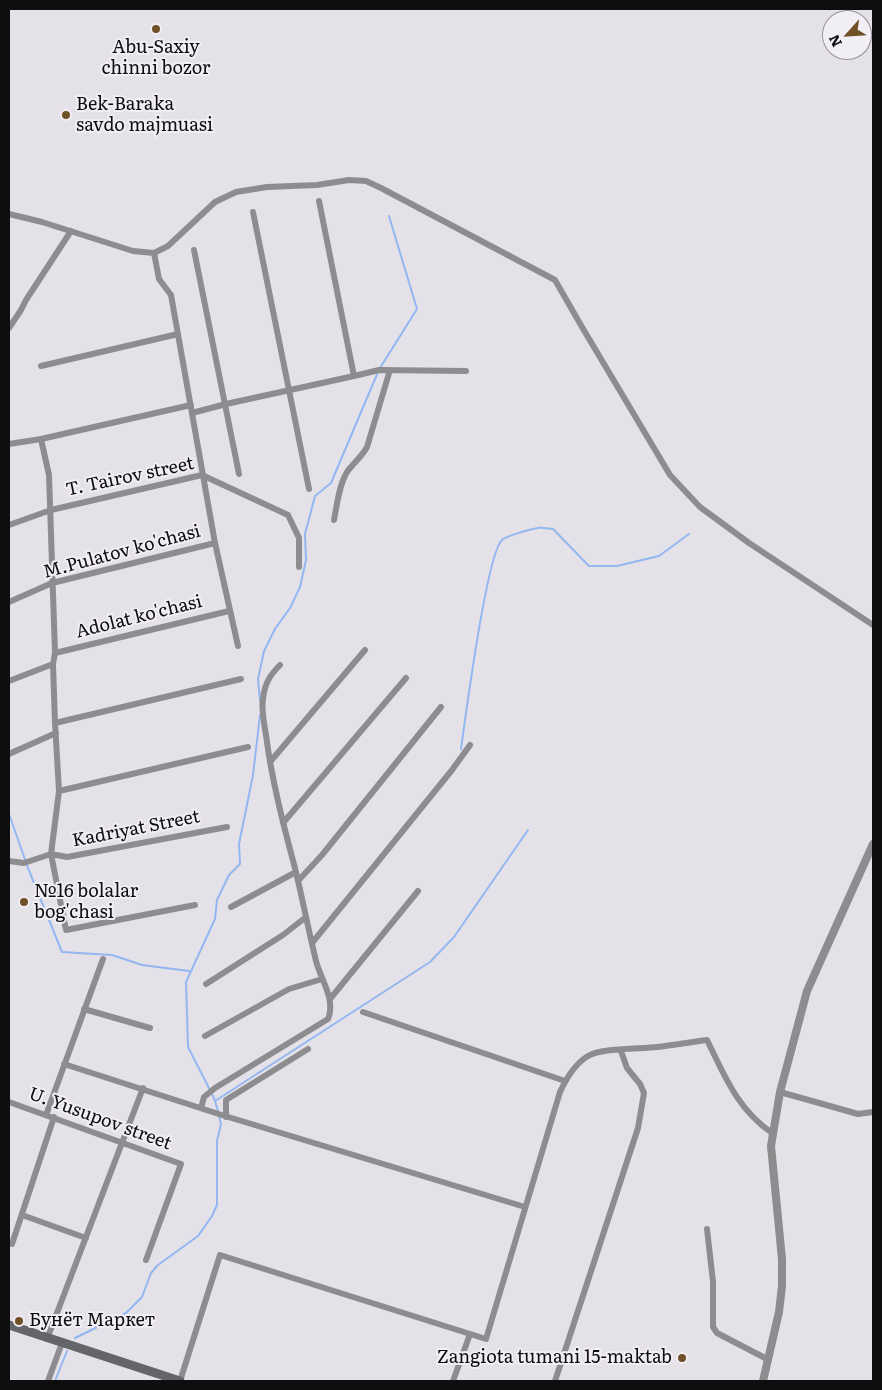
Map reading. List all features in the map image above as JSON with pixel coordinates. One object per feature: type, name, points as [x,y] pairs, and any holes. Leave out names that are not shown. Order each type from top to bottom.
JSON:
[{"type":"main road","points":[[9,1325],[62,1344],[180,1381]]},
{"type":"street","points":[[9,214],[133,251],[154,253],[168,246],[215,202],[236,192],[267,187],[317,185],[350,180],[366,181],[381,188],[556,280],[670,475],[700,507],[749,543],[873,625]]},
{"type":"street","points":[[319,201],[354,376]]},
{"type":"street","points":[[253,212],[309,489]]},
{"type":"street","points":[[9,328],[71,231]]},
{"type":"street","points":[[194,250],[239,474]]},
{"type":"street","points":[[154,253],[159,279],[171,295],[215,543],[238,646]]},
{"type":"street","points":[[41,366],[178,334]]},
{"type":"street","points":[[192,413],[379,370],[466,371]]},
{"type":"street","points":[[334,520],[344,477],[348,470],[362,457],[367,447],[390,370]]},
{"type":"street","points":[[9,444],[42,439],[191,405]]},
{"type":"street","points":[[42,439],[49,475],[51,510],[55,653],[53,664],[59,791],[51,854],[66,930],[195,905]]},
{"type":"street","name":"T. Tairov street","points":[[9,525],[51,510],[202,474],[288,515],[299,538],[299,567]]},
{"type":"street","name":"M.Pulatov ko'chasi","points":[[9,602],[52,583],[215,543]]},
{"type":"street","name":"Adolat ko'chasi","points":[[55,653],[229,611]]},
{"type":"street","points":[[270,762],[365,650]]},
{"type":"street","points":[[9,680],[53,664]]},
{"type":"street","points":[[201,1108],[204,1097],[215,1088],[328,1019],[331,1011],[330,999],[322,979],[312,942],[270,762],[262,707],[263,697],[268,679],[280,665]]},
{"type":"street","points":[[283,823],[406,678]]},
{"type":"street","points":[[55,723],[241,679]]},
{"type":"street","points":[[298,881],[322,855],[441,707]]},
{"type":"street","points":[[9,754],[56,734]]},
{"type":"street","points":[[312,942],[452,770],[470,745]]},
{"type":"street","points":[[59,791],[248,747]]},
{"type":"street","name":"Kadriyat Street","points":[[51,854],[66,858],[226,827]]},
{"type":"street","points":[[762,1381],[779,1312],[782,1286],[782,1259],[772,1158],[772,1133],[780,1092],[806,991],[873,844]]},
{"type":"street","points":[[9,861],[26,862],[51,854]]},
{"type":"street","points":[[231,907],[296,872]]},
{"type":"street","points":[[330,999],[418,891]]},
{"type":"street","points":[[206,984],[283,935],[306,917]]},
{"type":"street","points":[[46,1114],[103,959]]},
{"type":"street","points":[[205,1036],[289,989],[322,979]]},
{"type":"street","points":[[84,1008],[150,1028]]},
{"type":"street","points":[[363,1012],[565,1081]]},
{"type":"street","points":[[180,1381],[220,1255],[486,1339],[560,1092],[565,1081],[587,1056],[596,1053],[707,1040],[733,1093],[760,1124],[772,1133]]},
{"type":"street","points":[[226,1116],[226,1100],[308,1049]]},
{"type":"street","points":[[555,1381],[638,1128],[644,1093],[640,1084],[626,1068],[622,1051]]},
{"type":"street","points":[[64,1064],[212,1112],[525,1207]]},
{"type":"street","points":[[47,1339],[142,1088]]},
{"type":"street","points":[[780,1092],[858,1114],[873,1112]]},
{"type":"street","name":"U. Yusupov street","points":[[9,1102],[181,1164],[146,1260]]},
{"type":"street","points":[[12,1244],[54,1117]]},
{"type":"street","points":[[22,1215],[86,1238]]},
{"type":"street","points":[[707,1229],[714,1282],[713,1327],[718,1333],[767,1359]]},
{"type":"street","points":[[453,1381],[470,1334]]},
{"type":"street","points":[[48,1381],[62,1344]]},
{"type":"waterway","points":[[380,368],[417,309],[389,216]]},
{"type":"waterway","points":[[260,701],[258,679],[264,651],[275,629],[290,608],[300,587],[306,560],[305,534],[315,496],[331,483],[378,372]]},
{"type":"waterway","points":[[461,749],[483,604],[496,552],[504,538],[535,529],[553,529],[589,566],[617,566],[659,556],[689,534]]},
{"type":"waterway","points":[[210,1090],[188,1047],[186,982],[215,919],[217,900],[229,875],[240,864],[239,844],[253,775],[260,715]]},
{"type":"waterway","points":[[9,814],[28,868],[62,952],[112,955],[142,965],[189,971]]},
{"type":"waterway","points":[[218,1111],[215,1101],[430,962],[454,937],[528,830]]},
{"type":"waterway","points":[[212,1094],[215,1101]]},
{"type":"waterway","points":[[75,1338],[126,1313],[142,1297],[151,1273],[158,1265],[198,1236],[212,1216],[217,1205],[217,1141],[221,1124],[219,1116]]},
{"type":"waterway","points":[[55,1381],[67,1351]]},
{"type":"place","name":"Abu-Saxiy chinni bozor","points":[[156,29]]},
{"type":"place","name":"Bek-Baraka savdo majmuasi","points":[[66,115]]},
{"type":"place","name":"№16 bolalar bog'chasi","points":[[24,902]]},
{"type":"place","name":"Бунёт Маркет","points":[[19,1321]]},
{"type":"place","name":"Zangiota tumani 15-maktab","points":[[682,1358]]}]
